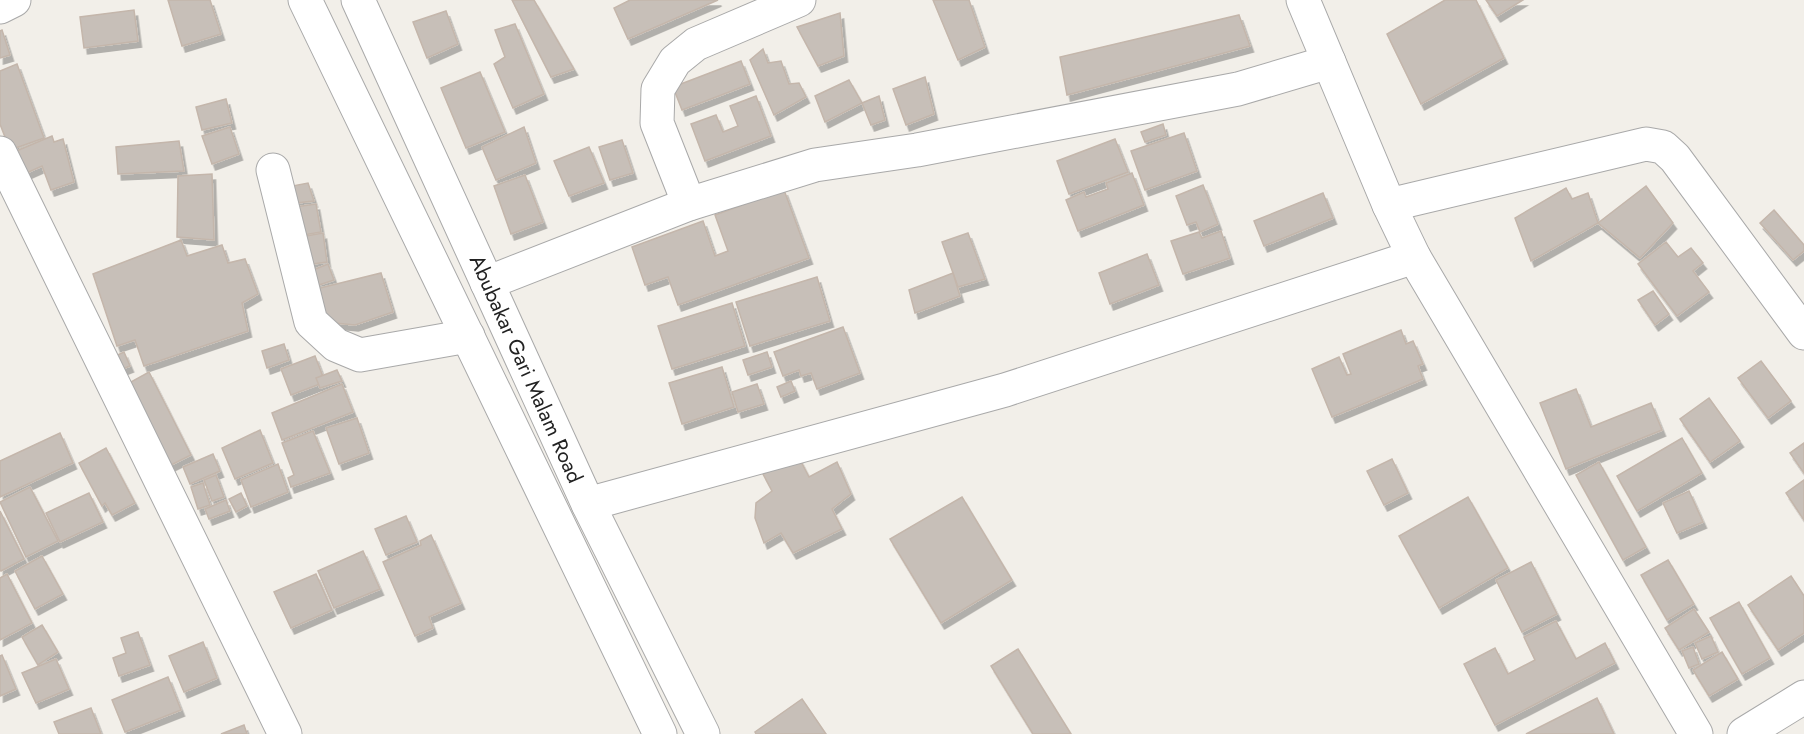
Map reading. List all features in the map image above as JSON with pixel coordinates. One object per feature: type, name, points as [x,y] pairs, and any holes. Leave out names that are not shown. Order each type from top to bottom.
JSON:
[{"type":"street","points":[[0,7],[14,0]]},
{"type":"street","points":[[305,0],[660,734]]},
{"type":"street","name":"Abubakar Gari Malam Road","points":[[358,0],[588,504],[703,734]]},
{"type":"street","points":[[689,204],[657,123],[658,89],[675,61],[696,44],[800,0]]},
{"type":"street","points":[[1303,0],[1389,205],[1414,257],[1696,734]]},
{"type":"street","points":[[488,282],[689,204],[814,165],[917,150],[1238,89],[1329,62]]},
{"type":"street","points":[[1389,205],[1646,144],[1663,147],[1675,158],[1804,333]]},
{"type":"street","points":[[0,153],[285,734]]},
{"type":"street","points":[[273,170],[312,322],[336,345],[360,355],[468,336]]},
{"type":"street","points":[[588,504],[1005,390],[1414,257]]},
{"type":"street","points":[[1744,734],[1804,697]]},
{"type":"building","points":[[168,0],[210,0],[221,34],[182,46]]},
{"type":"building","points":[[512,0],[534,0],[574,69],[551,77]]},
{"type":"building","points":[[630,0],[718,0],[628,39],[614,8]]},
{"type":"building","points":[[933,0],[969,0],[985,47],[958,60]]},
{"type":"building","points":[[1445,0],[1476,0],[1504,58],[1421,104],[1387,34]]},
{"type":"building","points":[[1486,0],[1523,0],[1497,16]]},
{"type":"building","points":[[134,10],[138,41],[84,48],[80,17]]},
{"type":"building","points":[[446,11],[458,44],[427,58],[413,22]]},
{"type":"building","points":[[840,13],[844,56],[818,66],[797,27]]},
{"type":"building","points":[[1239,15],[1250,46],[1067,95],[1060,57]]},
{"type":"building","points":[[515,24],[544,94],[513,108],[494,64],[505,57],[495,30]]},
{"type":"building","points":[[2,30],[10,55],[0,58],[0,31]]},
{"type":"building","points":[[763,49],[768,63],[781,61],[789,84],[799,83],[806,97],[774,115],[750,60]]},
{"type":"building","points":[[741,61],[750,84],[682,110],[673,87]]},
{"type":"building","points":[[17,64],[44,138],[10,150],[0,124],[0,71]]},
{"type":"building","points":[[480,72],[505,132],[466,148],[441,88]]},
{"type":"building","points":[[925,77],[934,114],[906,125],[893,89]]},
{"type":"building","points":[[849,80],[862,103],[825,122],[815,96]]},
{"type":"building","points":[[756,96],[771,136],[705,161],[691,124],[716,115],[723,132],[738,126],[730,106]]},
{"type":"building","points":[[879,96],[885,120],[871,125],[862,103]]},
{"type":"building","points":[[226,99],[232,123],[202,130],[196,107]]},
{"type":"building","points":[[1163,124],[1166,135],[1145,142],[1141,132]]},
{"type":"building","points":[[230,127],[239,154],[212,164],[202,136]]},
{"type":"building","points":[[524,127],[536,163],[496,180],[482,147]]},
{"type":"building","points":[[1184,133],[1197,171],[1145,190],[1131,151]]},
{"type":"building","points":[[52,136],[54,142],[63,139],[74,182],[51,190],[42,166],[22,175],[14,152]]},
{"type":"building","points":[[1115,139],[1128,172],[1069,194],[1057,161]]},
{"type":"building","points":[[622,140],[633,173],[610,180],[599,147]]},
{"type":"building","points":[[179,141],[184,171],[118,174],[116,147]]},
{"type":"building","points":[[589,147],[604,183],[569,196],[554,161]]},
{"type":"building","points":[[1132,173],[1144,205],[1078,231],[1066,200],[1084,192],[1086,197],[1108,189],[1106,183]]},
{"type":"building","points":[[212,174],[214,240],[177,237],[178,176]]},
{"type":"building","points":[[525,175],[543,222],[511,234],[494,186]]},
{"type":"building","points":[[308,183],[314,201],[287,204],[282,188]]},
{"type":"building","points":[[1203,185],[1218,224],[1200,232],[1196,222],[1187,225],[1176,196]]},
{"type":"building","points":[[1646,186],[1673,223],[1640,258],[1598,223]]},
{"type":"building","points":[[1566,188],[1572,199],[1588,193],[1598,223],[1531,261],[1515,218]]},
{"type":"building","points":[[784,190],[809,258],[678,305],[668,277],[645,285],[632,247],[703,221],[715,256],[728,251],[715,215]]},
{"type":"building","points":[[1323,193],[1333,218],[1264,246],[1254,221]]},
{"type":"building","points":[[316,204],[321,232],[292,237],[288,208]]},
{"type":"building","points":[[1774,210],[1804,245],[1804,251],[1793,260],[1760,223]]},
{"type":"building","points":[[1221,231],[1230,258],[1183,274],[1171,241],[1199,232],[1202,238]]},
{"type":"building","points":[[323,233],[327,262],[298,266],[294,238]]},
{"type":"building","points":[[968,233],[985,279],[958,287],[942,242]]},
{"type":"building","points":[[181,240],[187,256],[222,245],[228,263],[245,259],[258,294],[242,303],[248,331],[144,366],[135,340],[117,346],[93,274]]},
{"type":"building","points":[[1666,242],[1678,257],[1691,248],[1703,263],[1693,271],[1709,292],[1677,316],[1638,264]]},
{"type":"building","points":[[1147,254],[1159,285],[1110,304],[1099,273]]},
{"type":"building","points":[[328,264],[334,280],[319,285],[313,270]]},
{"type":"building","points":[[381,273],[393,312],[355,325],[324,322],[312,290]]},
{"type":"building","points":[[953,273],[960,296],[915,313],[909,290]]},
{"type":"building","points":[[817,277],[830,321],[750,346],[736,302]]},
{"type":"building","points":[[1653,291],[1669,314],[1655,325],[1638,300]]},
{"type":"building","points":[[732,303],[745,346],[672,369],[658,326]]},
{"type":"building","points":[[843,327],[860,373],[817,389],[811,373],[801,376],[799,370],[783,376],[774,352]]},
{"type":"building","points":[[1401,330],[1406,344],[1413,341],[1423,364],[1418,366],[1423,379],[1332,417],[1312,369],[1339,357],[1347,375],[1351,374],[1343,354]]},
{"type":"building","points":[[284,344],[289,360],[267,368],[262,351]]},
{"type":"building","points":[[124,352],[130,366],[117,371],[111,358]]},
{"type":"building","points":[[767,352],[772,367],[748,375],[743,360]]},
{"type":"building","points":[[315,356],[325,382],[291,395],[281,369]]},
{"type":"building","points":[[1761,361],[1791,401],[1768,418],[1738,378]]},
{"type":"building","points":[[722,367],[734,407],[682,424],[669,383]]},
{"type":"building","points":[[337,370],[342,381],[320,388],[316,378]]},
{"type":"building","points":[[149,372],[191,455],[165,468],[120,388]]},
{"type":"building","points":[[791,381],[795,391],[781,397],[777,387]]},
{"type":"building","points":[[342,384],[353,412],[282,440],[272,413]]},
{"type":"building","points":[[757,384],[764,404],[738,412],[732,392]]},
{"type":"building","points":[[1576,389],[1591,427],[1651,403],[1662,430],[1566,469],[1540,403]]},
{"type":"building","points":[[1709,398],[1740,441],[1710,462],[1680,419]]},
{"type":"building","points":[[357,418],[369,453],[339,464],[326,428]]},
{"type":"building","points":[[260,430],[273,463],[235,479],[222,448]]},
{"type":"building","points":[[313,431],[330,473],[291,487],[288,478],[294,475],[282,443]]},
{"type":"building","points":[[60,433],[73,463],[0,497],[0,461]]},
{"type":"building","points":[[1682,438],[1702,473],[1637,511],[1617,476]]},
{"type":"building","points":[[1804,443],[1804,473],[1790,453]]},
{"type":"building","points":[[106,448],[135,503],[112,515],[105,503],[102,506],[79,463]]},
{"type":"building","points":[[213,454],[220,471],[190,484],[183,467]]},
{"type":"building","points":[[798,456],[809,477],[837,462],[851,494],[832,509],[842,529],[793,553],[781,533],[764,543],[755,518],[756,503],[772,491],[763,474]]},
{"type":"building","points":[[1392,459],[1408,493],[1384,505],[1367,471]]},
{"type":"building","points":[[1599,462],[1646,547],[1623,560],[1576,475]]},
{"type":"building","points":[[278,464],[288,492],[251,507],[241,480]]},
{"type":"building","points":[[216,475],[224,497],[212,501],[204,480]]},
{"type":"building","points":[[1804,480],[1804,520],[1786,493]]},
{"type":"building","points":[[203,483],[210,505],[198,509],[191,487]]},
{"type":"building","points":[[30,487],[58,541],[26,557],[0,502]]},
{"type":"building","points":[[1689,491],[1703,522],[1677,533],[1663,503]]},
{"type":"building","points":[[89,493],[103,522],[60,542],[46,513]]},
{"type":"building","points":[[241,493],[247,506],[236,512],[229,499]]},
{"type":"building","points":[[962,497],[1012,580],[941,623],[890,539]]},
{"type":"building","points":[[1468,497],[1508,568],[1439,608],[1399,536]]},
{"type":"building","points":[[226,500],[230,511],[209,519],[205,509]]},
{"type":"building","points":[[0,511],[24,559],[1,571],[0,570]]},
{"type":"building","points":[[406,516],[417,542],[386,555],[375,529]]},
{"type":"building","points":[[431,535],[461,603],[429,617],[433,628],[415,636],[383,562],[421,545],[420,541]]},
{"type":"building","points":[[363,551],[380,589],[334,608],[318,571]]},
{"type":"building","points":[[42,556],[63,594],[35,609],[15,571]]},
{"type":"building","points":[[1668,560],[1694,604],[1667,620],[1641,575]]},
{"type":"building","points":[[1531,562],[1557,614],[1522,632],[1496,580]]},
{"type":"building","points":[[7,574],[32,623],[0,640],[0,578]]},
{"type":"building","points":[[316,574],[332,610],[291,628],[274,592]]},
{"type":"building","points":[[1791,576],[1804,596],[1804,633],[1778,650],[1748,605]]},
{"type":"building","points":[[1739,602],[1770,658],[1742,674],[1710,618]]},
{"type":"building","points":[[1694,609],[1709,632],[1679,650],[1665,628]]},
{"type":"building","points":[[1556,621],[1576,659],[1605,643],[1615,663],[1495,725],[1464,664],[1495,648],[1508,674],[1535,660],[1524,637]]},
{"type":"building","points":[[42,625],[58,652],[38,665],[22,637]]},
{"type":"building","points":[[138,632],[150,665],[119,676],[113,658],[126,653],[121,638]]},
{"type":"building","points":[[1711,636],[1718,652],[1702,659],[1695,643]]},
{"type":"building","points":[[203,642],[217,678],[184,692],[169,656]]},
{"type":"building","points":[[1693,647],[1699,664],[1689,668],[1682,651]]},
{"type":"building","points":[[1018,649],[1071,734],[1033,734],[991,666]]},
{"type":"building","points":[[1722,652],[1738,679],[1709,696],[1693,670]]},
{"type":"building","points":[[2,655],[16,689],[0,696],[0,656]]},
{"type":"building","points":[[56,659],[69,689],[36,703],[22,673]]},
{"type":"building","points":[[168,677],[181,710],[125,732],[112,700]]},
{"type":"building","points":[[1597,698],[1614,734],[1526,734]]},
{"type":"building","points":[[802,699],[826,734],[756,734],[755,732]]},
{"type":"building","points":[[91,708],[101,734],[59,734],[54,722]]},
{"type":"building","points":[[244,725],[247,734],[221,734]]}]
